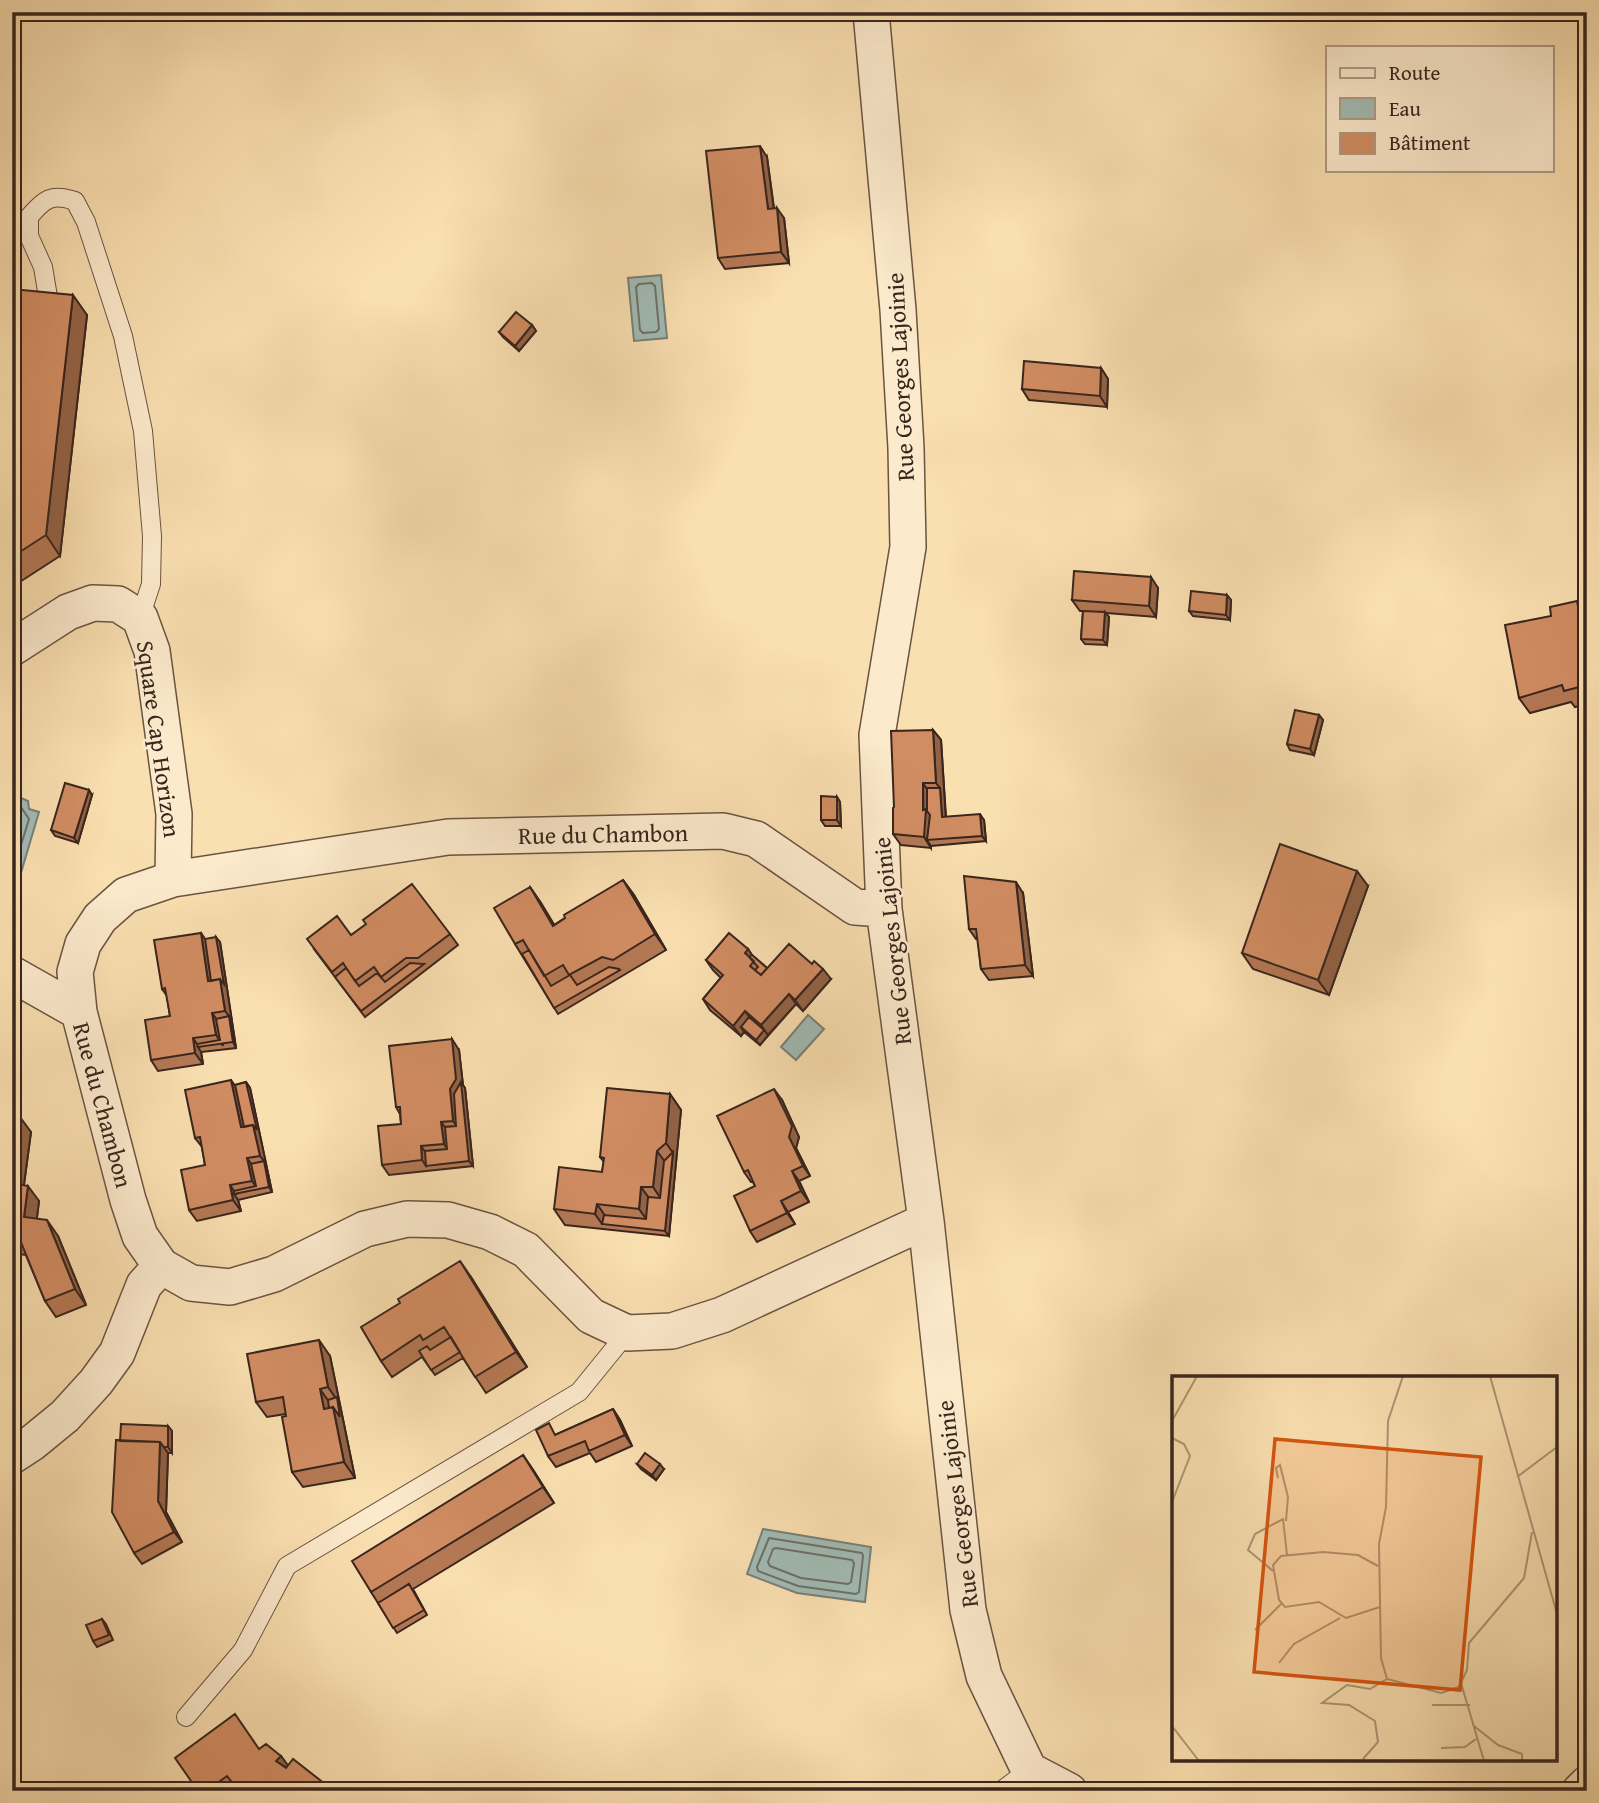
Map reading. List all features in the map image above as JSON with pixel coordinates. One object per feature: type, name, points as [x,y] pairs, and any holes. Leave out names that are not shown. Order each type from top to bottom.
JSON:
[{"type":"street","name":"Rue Georges Lajoinie","points":[[871,12],[898,310],[906,448],[908,547],[877,735],[884,909],[926,1222],[968,1611],[984,1676],[1029,1770]]},
{"type":"street","name":"Square Cap Horizon","points":[[12,648],[68,612],[93,603],[118,604],[140,618],[152,651],[173,814],[173,879]]},
{"type":"street","name":"Rue du Chambon","points":[[884,909],[855,907],[756,839],[723,831],[448,837],[173,879],[126,895],[100,918],[83,944],[75,972],[79,1012],[140,1236],[161,1266],[191,1283],[230,1287],[274,1274],[365,1229],[407,1219],[448,1220],[490,1232],[526,1250],[591,1316],[627,1333],[672,1331],[722,1315],[926,1222]]},
{"type":"street","points":[[12,974],[79,1012]]},
{"type":"street","points":[[12,1456],[65,1416],[96,1382],[117,1353],[144,1285],[161,1266]]},
{"type":"street","points":[[1029,1770],[1069,1791]]},
{"type":"street","points":[[1580,1791],[1587,1784]]},
{"type":"lane","points":[[48,298],[43,267],[29,236],[29,217],[41,203],[60,196],[75,201],[86,222],[123,335],[143,431],[152,548],[151,584],[140,618]]},
{"type":"lane","points":[[186,1717],[243,1650],[287,1566],[579,1392],[627,1333]]},
{"type":"lane","points":[[1001,1791],[1029,1770]]},
{"type":"water","points":[[661,275],[667,338],[634,341],[628,278]]},
{"type":"water","points":[[21,798],[28,801],[29,809],[39,812],[18,883],[12,881],[12,803]]},
{"type":"water","points":[[808,1015],[824,1029],[796,1060],[781,1047]]},
{"type":"water","points":[[763,1529],[871,1547],[865,1602],[797,1593],[747,1574]]},
{"type":"building","points":[[760,146],[768,209],[777,208],[781,252],[718,258],[706,151]]},
{"type":"building","points":[[12,289],[73,295],[46,535],[12,557]]},
{"type":"building","points":[[516,312],[532,325],[515,346],[499,332]]},
{"type":"building","points":[[1024,361],[1101,368],[1100,396],[1022,389]]},
{"type":"building","points":[[1074,571],[1151,577],[1149,606],[1072,600]]},
{"type":"building","points":[[1191,591],[1227,595],[1226,615],[1189,611]]},
{"type":"building","points":[[1577,601],[1582,626],[1587,625],[1587,685],[1564,691],[1562,685],[1519,698],[1505,625],[1551,616],[1550,607]]},
{"type":"building","points":[[1083,611],[1105,612],[1103,640],[1081,639]]},
{"type":"building","points":[[1295,710],[1319,715],[1310,749],[1287,744]]},
{"type":"building","points":[[933,730],[936,783],[923,783],[923,810],[926,809],[924,837],[893,834],[891,731]]},
{"type":"building","points":[[65,783],[89,790],[74,838],[51,830]]},
{"type":"building","points":[[927,788],[940,788],[942,817],[980,814],[982,836],[927,840],[930,815],[927,811]]},
{"type":"building","points":[[821,796],[837,797],[837,820],[821,820]]},
{"type":"building","points":[[1280,844],[1357,871],[1318,980],[1242,953]]},
{"type":"building","points":[[964,876],[1016,882],[1025,965],[981,969],[976,929],[969,929]]},
{"type":"building","points":[[623,880],[655,934],[613,960],[602,957],[569,975],[563,965],[544,976],[523,940],[515,944],[494,908],[530,887],[553,926],[565,918],[564,915]]},
{"type":"building","points":[[412,884],[450,934],[418,958],[406,958],[381,977],[374,967],[355,981],[343,963],[332,972],[307,939],[337,916],[351,935],[366,924],[363,920]]},
{"type":"building","points":[[201,933],[208,981],[220,979],[225,1011],[212,1013],[216,1035],[193,1038],[195,1053],[151,1060],[145,1020],[170,1016],[165,988],[162,989],[154,940]]},
{"type":"building","points":[[729,933],[748,949],[745,953],[754,961],[750,966],[761,975],[789,944],[812,964],[814,961],[823,969],[795,1000],[789,994],[761,1025],[745,1011],[733,1026],[703,999],[723,975],[706,960]]},
{"type":"building","points":[[216,937],[224,984],[220,979],[211,981],[205,939]]},
{"type":"building","points":[[529,950],[551,986],[570,975],[577,985],[609,967],[620,970],[554,1008],[522,954]]},
{"type":"building","points":[[752,955],[767,968],[761,975],[755,970],[758,967],[749,957]]},
{"type":"building","points":[[410,963],[424,964],[361,1011],[335,977],[346,968],[359,986],[377,973],[385,982]]},
{"type":"building","points":[[229,1016],[233,1042],[198,1047],[197,1044],[220,1040],[216,1019]]},
{"type":"building","points":[[749,1017],[764,1030],[756,1040],[741,1027]]},
{"type":"building","points":[[452,1039],[456,1079],[450,1089],[453,1121],[441,1122],[444,1144],[421,1146],[422,1160],[382,1165],[378,1126],[401,1124],[400,1107],[396,1107],[389,1046]]},
{"type":"building","points":[[231,1080],[241,1127],[253,1125],[260,1156],[247,1158],[252,1181],[230,1185],[233,1200],[189,1210],[181,1170],[205,1165],[200,1137],[195,1138],[185,1090]]},
{"type":"building","points":[[246,1082],[257,1130],[253,1125],[244,1127],[235,1085]]},
{"type":"building","points":[[461,1082],[469,1161],[426,1166],[425,1151],[447,1149],[445,1127],[456,1126],[454,1094]]},
{"type":"building","points":[[607,1088],[670,1094],[666,1143],[657,1151],[653,1187],[641,1187],[639,1209],[597,1204],[595,1214],[554,1209],[559,1167],[602,1172],[604,1158],[600,1157]]},
{"type":"building","points":[[774,1089],[792,1126],[789,1137],[803,1166],[792,1171],[801,1191],[781,1201],[787,1213],[750,1231],[734,1196],[755,1186],[748,1170],[744,1172],[717,1116]]},
{"type":"building","points":[[12,1115],[20,1117],[12,1171]]},
{"type":"building","points":[[673,1152],[665,1231],[602,1224],[604,1215],[646,1219],[648,1197],[660,1198],[664,1161]]},
{"type":"building","points":[[264,1161],[269,1187],[234,1194],[234,1191],[256,1186],[251,1164]]},
{"type":"building","points":[[12,1183],[28,1186],[24,1217],[47,1220],[75,1289],[45,1301],[20,1240],[12,1239]]},
{"type":"building","points":[[460,1261],[516,1352],[475,1377],[444,1327],[423,1340],[420,1335],[381,1361],[361,1327],[400,1303],[398,1299]]},
{"type":"building","points":[[451,1337],[460,1352],[431,1370],[419,1351],[427,1346],[430,1350]]},
{"type":"building","points":[[319,1340],[328,1387],[320,1389],[324,1409],[333,1407],[344,1462],[292,1472],[282,1417],[286,1416],[283,1397],[256,1402],[247,1354]]},
{"type":"building","points":[[337,1397],[340,1417],[333,1407],[329,1408],[328,1400]]},
{"type":"building","points":[[613,1409],[625,1435],[589,1451],[585,1441],[548,1456],[536,1430],[549,1423],[555,1435]]},
{"type":"building","points":[[121,1424],[168,1426],[168,1447],[164,1447],[160,1442],[120,1441]]},
{"type":"building","points":[[116,1440],[160,1442],[158,1501],[174,1532],[134,1553],[112,1512]]},
{"type":"building","points":[[645,1453],[660,1464],[652,1475],[637,1464]]},
{"type":"building","points":[[523,1455],[543,1487],[371,1592],[352,1561]]},
{"type":"building","points":[[409,1584],[424,1610],[393,1628],[378,1603]]},
{"type":"building","points":[[102,1619],[109,1635],[93,1641],[86,1625]]},
{"type":"building","points":[[235,1714],[259,1749],[266,1744],[281,1756],[276,1761],[286,1768],[293,1759],[334,1791],[257,1791],[248,1784],[239,1791],[227,1776],[206,1791],[198,1791],[175,1758]]},
{"type":"building","points":[[350,1785],[358,1791],[345,1791]]}]
